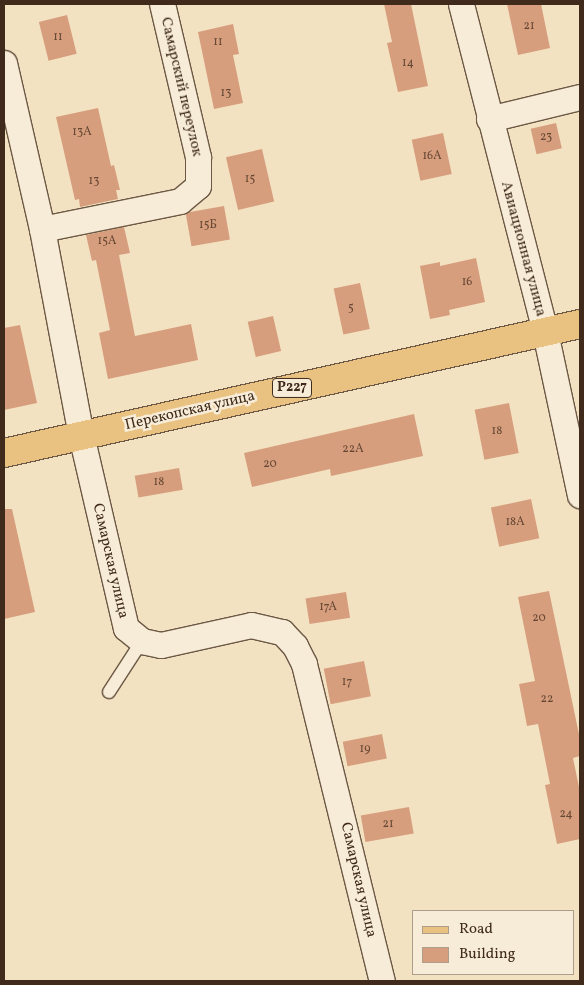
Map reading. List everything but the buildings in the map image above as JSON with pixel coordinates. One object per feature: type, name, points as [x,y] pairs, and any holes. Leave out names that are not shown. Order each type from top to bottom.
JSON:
[{"type":"main road","name":"Перекопская улица","points":[[4,453],[580,324]]},
{"type":"street","name":"Самарский переулок","points":[[42,229],[180,201],[198,186],[198,157],[162,4]]},
{"type":"street","name":"Авиационная улица","points":[[461,4],[545,332],[580,495]]},
{"type":"street","name":"Самарская улица","points":[[4,63],[42,229],[81,436],[126,628],[142,641],[161,645],[251,625],[282,632],[295,646],[306,673],[382,981]]},
{"type":"street","points":[[489,119],[580,97]]},
{"type":"lane","points":[[109,692],[142,641]]}]
